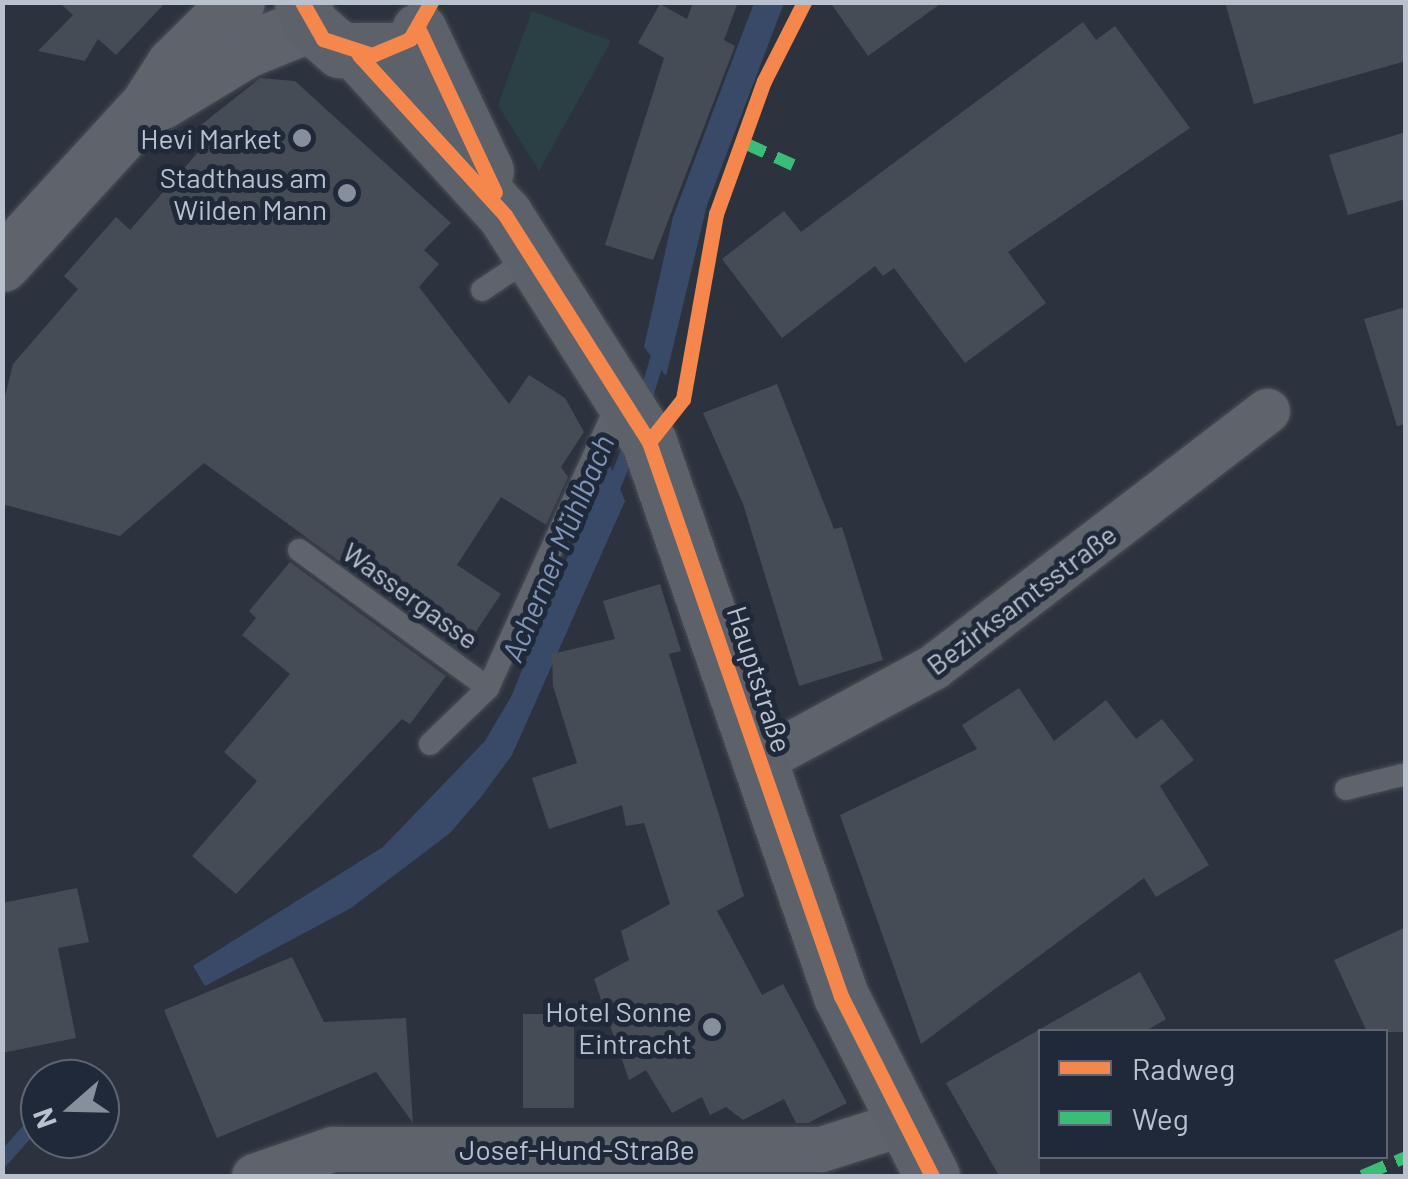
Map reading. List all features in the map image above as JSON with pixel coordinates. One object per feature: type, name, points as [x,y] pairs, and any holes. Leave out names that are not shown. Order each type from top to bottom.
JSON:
[{"type":"main road","name":"Hauptstraße","points":[[306,13],[359,55],[519,236],[633,412],[841,996],[900,1124],[932,1176]]},
{"type":"main road","name":"Hauptstraße","points":[[425,16],[519,236]]},
{"type":"main road","points":[[359,55],[398,48],[425,16]]},
{"type":"street","points":[[2,264],[147,106],[230,4]]},
{"type":"street","points":[[147,106],[306,13]]},
{"type":"street","name":"Bezirksamtsstraße","points":[[759,761],[934,667],[1268,411]]},
{"type":"street","name":"Josef-Hund-Straße","points":[[254,1176],[332,1149],[820,1149],[900,1124]]},
{"type":"lane","points":[[482,290],[519,236]]},
{"type":"lane","name":"Wassergasse","points":[[430,744],[488,688],[633,412]]},
{"type":"lane","name":"Wassergasse","points":[[299,550],[488,688]]},
{"type":"lane","points":[[1346,789],[1406,774]]},
{"type":"green space","points":[[532,11],[611,41],[539,171],[498,105]]},
{"type":"water","points":[[754,3],[784,3],[707,205],[666,376],[644,347],[673,217]]},
{"type":"water","points":[[607,458],[625,501],[512,755],[481,797],[450,833],[351,908],[205,986],[193,966],[383,847],[485,741],[512,695]]},
{"type":"building","points":[[59,2],[166,2],[116,55],[98,39],[85,61],[38,51],[73,15]]},
{"type":"building","points":[[693,2],[738,2],[724,40],[735,46],[653,260],[605,245],[664,58],[638,43],[660,4],[687,19]]},
{"type":"building","points":[[830,2],[943,2],[868,56]]},
{"type":"building","points":[[1225,2],[1406,2],[1406,61],[1254,104]]},
{"type":"building","points":[[1083,22],[1096,40],[1115,26],[1190,128],[1008,252],[1046,303],[965,363],[894,268],[883,276],[875,266],[782,338],[722,259],[784,211],[801,232]]},
{"type":"building","points":[[260,78],[295,81],[451,223],[424,250],[439,264],[419,287],[509,404],[529,375],[565,398],[584,432],[561,467],[568,477],[546,525],[501,497],[457,565],[501,594],[463,651],[204,463],[120,536],[2,504],[2,408],[13,364],[78,289],[64,276],[116,217],[130,230],[214,134],[201,125]]},
{"type":"building","points":[[1406,132],[1406,199],[1348,215],[1329,155]]},
{"type":"building","points":[[1406,307],[1406,424],[1397,426],[1364,319]]},
{"type":"building","points":[[777,384],[834,529],[842,527],[883,660],[799,686],[743,504],[703,413]]},
{"type":"building","points":[[290,562],[446,676],[410,724],[402,719],[236,894],[192,856],[257,781],[224,752],[290,674],[242,635],[256,618],[249,611]]},
{"type":"building","points":[[660,584],[681,651],[669,654],[744,896],[717,911],[762,995],[783,984],[847,1103],[808,1123],[796,1123],[784,1099],[743,1120],[726,1107],[710,1115],[702,1097],[672,1113],[646,1070],[629,1080],[594,979],[629,960],[621,931],[670,904],[644,823],[626,826],[622,805],[549,829],[532,778],[577,763],[553,686],[552,654],[615,639],[603,601]]},
{"type":"building","points":[[1019,688],[1054,741],[1106,700],[1136,739],[1162,719],[1194,760],[1160,786],[1209,865],[1156,897],[1144,878],[921,1044],[840,815],[977,749],[962,725]]},
{"type":"building","points":[[77,888],[89,942],[58,948],[76,1038],[2,1053],[2,903]]},
{"type":"building","points":[[1406,927],[1406,1032],[1366,1029],[1334,960]]},
{"type":"building","points":[[292,957],[324,1022],[406,1018],[413,1123],[376,1072],[217,1138],[164,1010]]},
{"type":"building","points":[[1140,972],[1166,1019],[1149,1029],[1040,1029]]},
{"type":"building","points":[[523,1014],[574,1014],[574,1108],[523,1108]]},
{"type":"building","points":[[1038,1030],[1040,1176],[999,1176],[946,1083]]},
{"type":"waterway","name":"Acherner Mühlbach","points":[[643,407],[661,346]]},
{"type":"waterway","name":"Acherner Mühlbach","points":[[610,496],[632,441]]},
{"type":"waterway","name":"Acherner Mühlbach","points":[[2,1160],[20,1140]]},
{"type":"marked path","points":[[742,142],[793,165]]},
{"type":"marked path","points":[[1362,1176],[1406,1157]]},
{"type":"cycle path","points":[[302,2],[323,39],[372,55],[410,39],[431,2]]},
{"type":"cycle path","points":[[649,442],[683,399],[716,214],[764,81],[804,2]]},
{"type":"cycle path","points":[[419,30],[495,192]]},
{"type":"cycle path","points":[[359,55],[505,215],[649,442],[841,996],[932,1176]]},
{"type":"place","name":"Hevi Market","points":[[302,138]]},
{"type":"place","name":"Stadthaus am Wilden Mann","points":[[347,193]]},
{"type":"place","name":"Hotel Sonne Eintracht","points":[[712,1027]]}]
